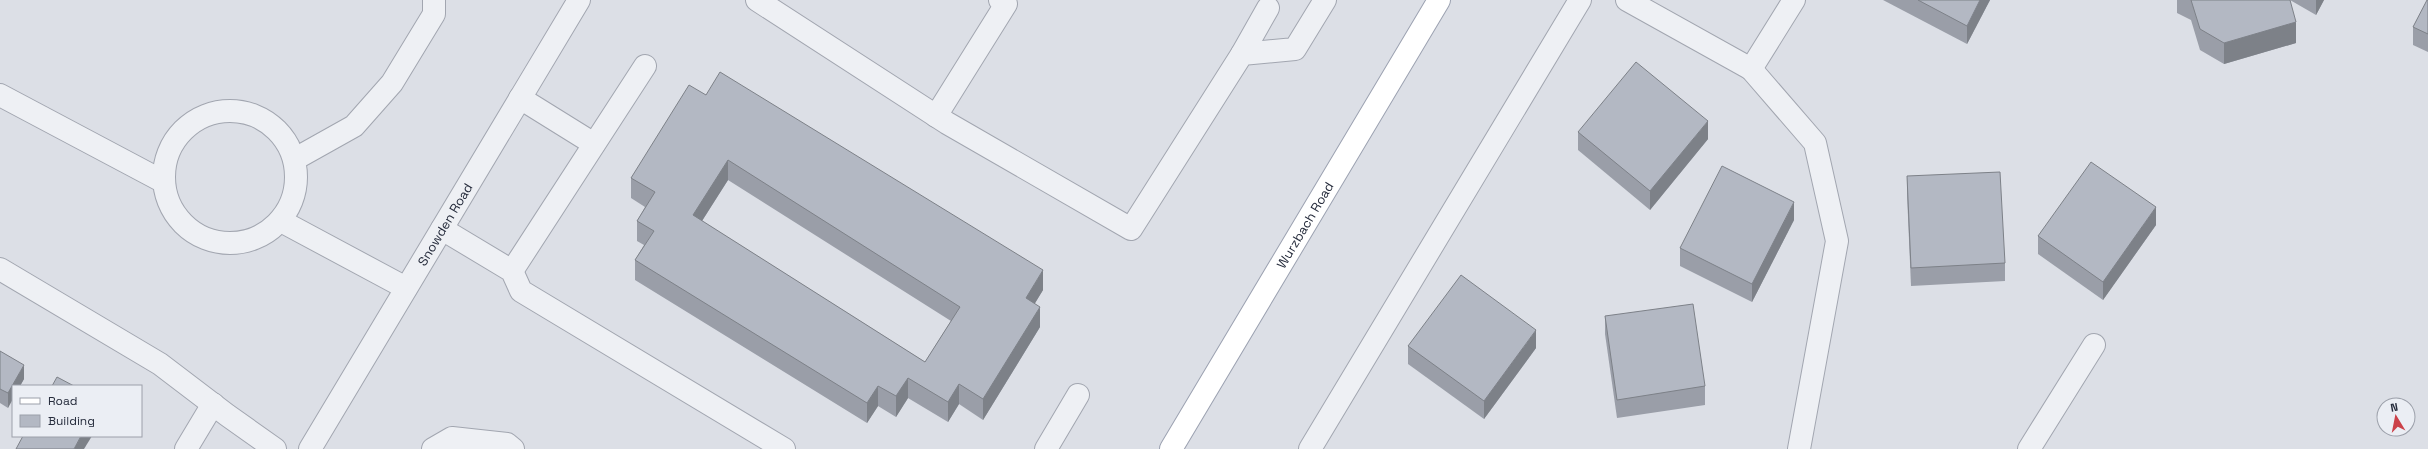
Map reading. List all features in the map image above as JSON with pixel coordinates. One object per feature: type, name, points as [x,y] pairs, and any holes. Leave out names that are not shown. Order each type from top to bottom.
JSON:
[{"type":"main road","name":"Wurzbach Road","points":[[1171,449],[1439,0]]},
{"type":"street","points":[[295,159],[354,126],[388,89],[434,14],[434,0]]},
{"type":"street","name":"Snowden Road","points":[[310,449],[579,0]]},
{"type":"street","points":[[757,0],[936,116],[1131,229],[1242,54],[1268,8]]},
{"type":"street","points":[[936,116],[1006,4],[1000,0]]},
{"type":"street","points":[[1242,54],[1295,49],[1325,0]]},
{"type":"street","points":[[1310,449],[1580,0]]},
{"type":"street","points":[[1627,0],[1751,69],[1815,143],[1837,241],[1799,449]]},
{"type":"street","points":[[1751,69],[1794,0]]},
{"type":"street","points":[[512,271],[645,66]]},
{"type":"street","points":[[0,94],[164,182]]},
{"type":"street","points":[[520,98],[594,144]]},
{"type":"street","points":[[229,110],[251,114],[271,124],[286,140],[295,159],[297,181],[296,188],[292,202],[281,221],[263,235],[242,243],[220,243],[213,241],[199,236],[182,223],[169,204],[164,182],[166,161],[174,141],[189,124],[215,113],[229,110]]},
{"type":"street","points":[[281,221],[406,288]]},
{"type":"street","points":[[442,229],[512,271],[522,291],[784,449]]},
{"type":"street","points":[[0,269],[160,364],[275,449]]},
{"type":"street","points":[[2029,449],[2094,345]]},
{"type":"street","points":[[1046,449],[1078,395]]},
{"type":"street","points":[[186,449],[213,404]]},
{"type":"street","points":[[433,449],[452,438],[507,444],[513,449]]},
{"type":"building","points":[[1918,0],[1980,0],[1967,26]]},
{"type":"building","points":[[2191,0],[2290,0],[2296,22],[2224,43],[2200,29]]},
{"type":"building","points":[[2428,0],[2428,34],[2413,27]]},
{"type":"building","points":[[1636,62],[1708,121],[1650,191],[1578,132]]},
{"type":"building","points":[[720,72],[1043,270],[1026,298],[1040,307],[983,399],[959,384],[948,402],[908,378],[896,396],[878,386],[867,403],[635,260],[654,231],[637,221],[655,192],[631,178],[689,85],[706,95]],"holes":[[[728,160],[960,307],[925,362],[693,215]]]},
{"type":"building","points":[[2091,162],[2156,207],[2103,282],[2038,236]]},
{"type":"building","points":[[1722,166],[1794,202],[1752,284],[1680,248]]},
{"type":"building","points":[[2000,172],[2005,263],[1911,268],[1907,176]]},
{"type":"building","points":[[1461,275],[1536,330],[1484,401],[1408,346]]},
{"type":"building","points":[[1693,304],[1705,386],[1617,400],[1605,316]]},
{"type":"building","points":[[0,351],[24,365],[8,393],[0,389]]},
{"type":"building","points":[[57,377],[72,385],[53,385]]},
{"type":"building","points":[[22,437],[80,437],[74,449],[16,449]]}]
